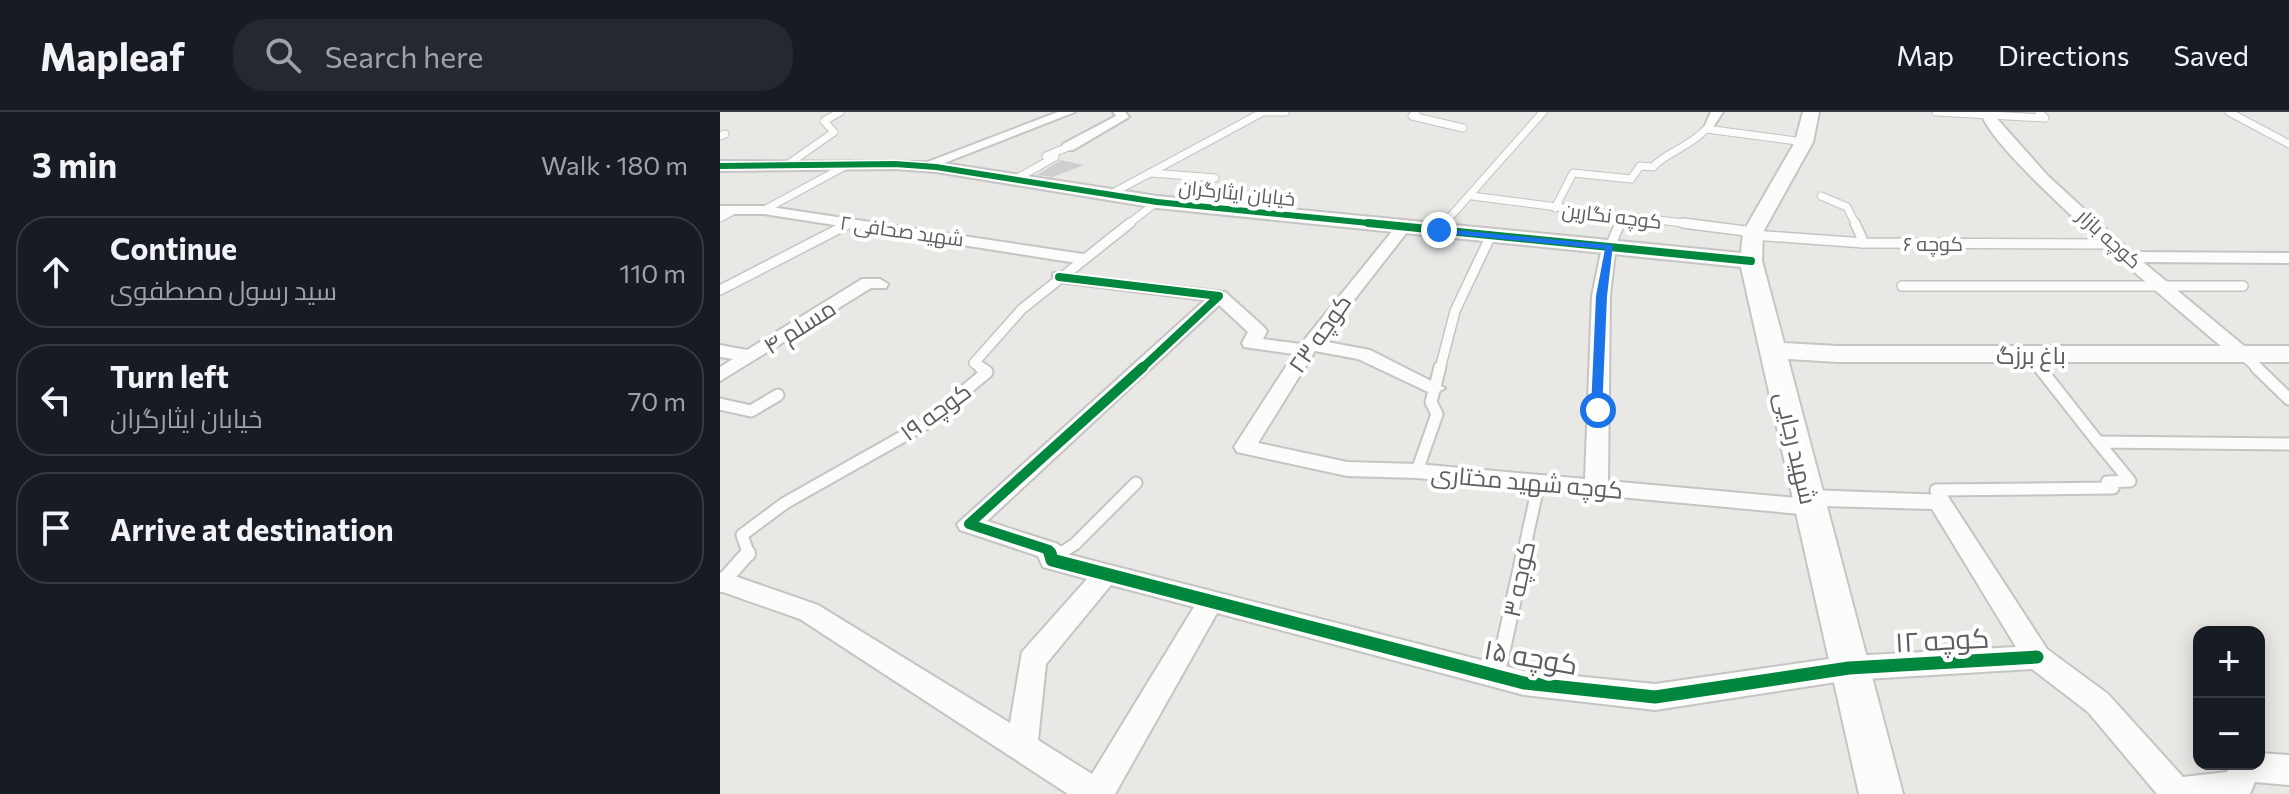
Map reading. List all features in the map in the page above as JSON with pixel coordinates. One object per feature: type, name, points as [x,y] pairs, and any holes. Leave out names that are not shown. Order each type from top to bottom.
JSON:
[{"type":"street","points":[[924,166],[1069,112]]},
{"type":"street","points":[[1068,147],[1123,117],[1119,112]]},
{"type":"street","points":[[1706,129],[1717,112]]},
{"type":"street","points":[[1752,242],[1804,142],[1811,112]]},
{"type":"street","name":"کوچه بازار","points":[[1986,114],[2024,158],[2114,244],[2242,354]]},
{"type":"street","name":"خیابان ایثارگران","points":[[723,168],[849,164],[924,166],[1157,202],[1610,247],[1752,242]]},
{"type":"street","name":"شهید صحافی ۲","points":[[724,213],[764,210],[1083,259]]},
{"type":"street","name":"کوچه ۲۳","points":[[1245,447],[1308,347],[1403,227]]},
{"type":"street","name":"شهید رجایی","points":[[1752,242],[1773,350],[1881,794]]},
{"type":"street","points":[[1596,487],[1601,296],[1610,247]]},
{"type":"street","points":[[2130,257],[2289,258]]},
{"type":"street","points":[[1059,277],[1219,296],[1258,331],[1251,343],[1363,354],[1435,388]]},
{"type":"street","name":"مسلم ۴","points":[[720,375],[868,283],[880,284]]},
{"type":"street","name":"کوچه ۱۵","points":[[1219,296],[1165,350],[1040,455],[969,524],[1049,550],[1052,560],[1524,683],[1655,697],[1849,668]]},
{"type":"street","name":"باغ برزگ","points":[[1773,350],[2289,354]]},
{"type":"street","points":[[720,351],[750,356]]},
{"type":"street","name":"کوچه شهید مختاری","points":[[1245,447],[1347,469],[1417,471],[1810,503],[1939,501]]},
{"type":"street","points":[[1939,501],[2037,657],[2098,703],[2177,793],[2238,786],[2244,767],[2289,770]]},
{"type":"street","points":[[1022,747],[1032,660],[1106,574]]},
{"type":"street","points":[[721,584],[809,612],[1097,794],[1211,601]]},
{"type":"street","name":"کوچه ۱۲","points":[[1849,668],[2037,657]]},
{"type":"lane","points":[[787,165],[834,132],[824,121],[840,112]]},
{"type":"lane","points":[[1109,195],[1263,112],[1285,112]]},
{"type":"lane","points":[[1416,112],[1412,116],[1463,128]]},
{"type":"lane","points":[[1439,230],[1543,112]]},
{"type":"lane","points":[[1936,112],[2045,118],[2039,112]]},
{"type":"lane","points":[[2229,112],[2289,144]]},
{"type":"lane","points":[[1555,208],[1573,173],[1631,179],[1640,166],[1653,167],[1659,159],[1666,159],[1699,139],[1706,129],[1804,142]]},
{"type":"lane","points":[[1014,180],[1055,157],[1046,156],[1068,147]]},
{"type":"lane","points":[[764,210],[849,164]]},
{"type":"lane","points":[[1150,173],[1215,178]]},
{"type":"lane","name":"کوچه نگارین","points":[[1472,196],[1623,217],[1752,242]]},
{"type":"lane","points":[[1821,196],[1847,207],[1864,243]]},
{"type":"lane","name":"کوچه ۱۹","points":[[721,584],[749,556],[742,535],[785,503],[935,415],[987,372],[974,363],[1022,309],[1157,202]]},
{"type":"lane","points":[[1610,247],[1623,217]]},
{"type":"lane","points":[[720,290],[852,222]]},
{"type":"lane","points":[[1417,471],[1437,414],[1431,402],[1455,311],[1491,235]]},
{"type":"lane","name":"کوچه ۶","points":[[1752,242],[2114,244]]},
{"type":"lane","points":[[1902,286],[2243,286]]},
{"type":"lane","points":[[1939,501],[1936,490],[2113,488],[2107,482],[2130,481],[2029,354]]},
{"type":"lane","points":[[2242,354],[2289,399]]},
{"type":"lane","points":[[720,404],[751,411],[778,395]]},
{"type":"lane","points":[[2098,442],[2289,444]]},
{"type":"lane","name":"کوچه ۳","points":[[1497,676],[1539,482]]},
{"type":"lane","points":[[1052,560],[1075,544],[1136,483]]},
{"type":"building","points":[[1061,160],[1084,165],[1053,177],[1037,175]]},
{"type":"cycle path","points":[[720,166],[895,164],[936,167],[1157,202],[1751,261]]},
{"type":"cycle path","points":[[1059,277],[1219,296],[969,524],[1049,550],[1052,560],[1524,683],[1655,697],[1849,668],[2037,657]]},
{"type":"route","points":[[1439,230],[1610,247],[1601,296],[1598,410]]}]
